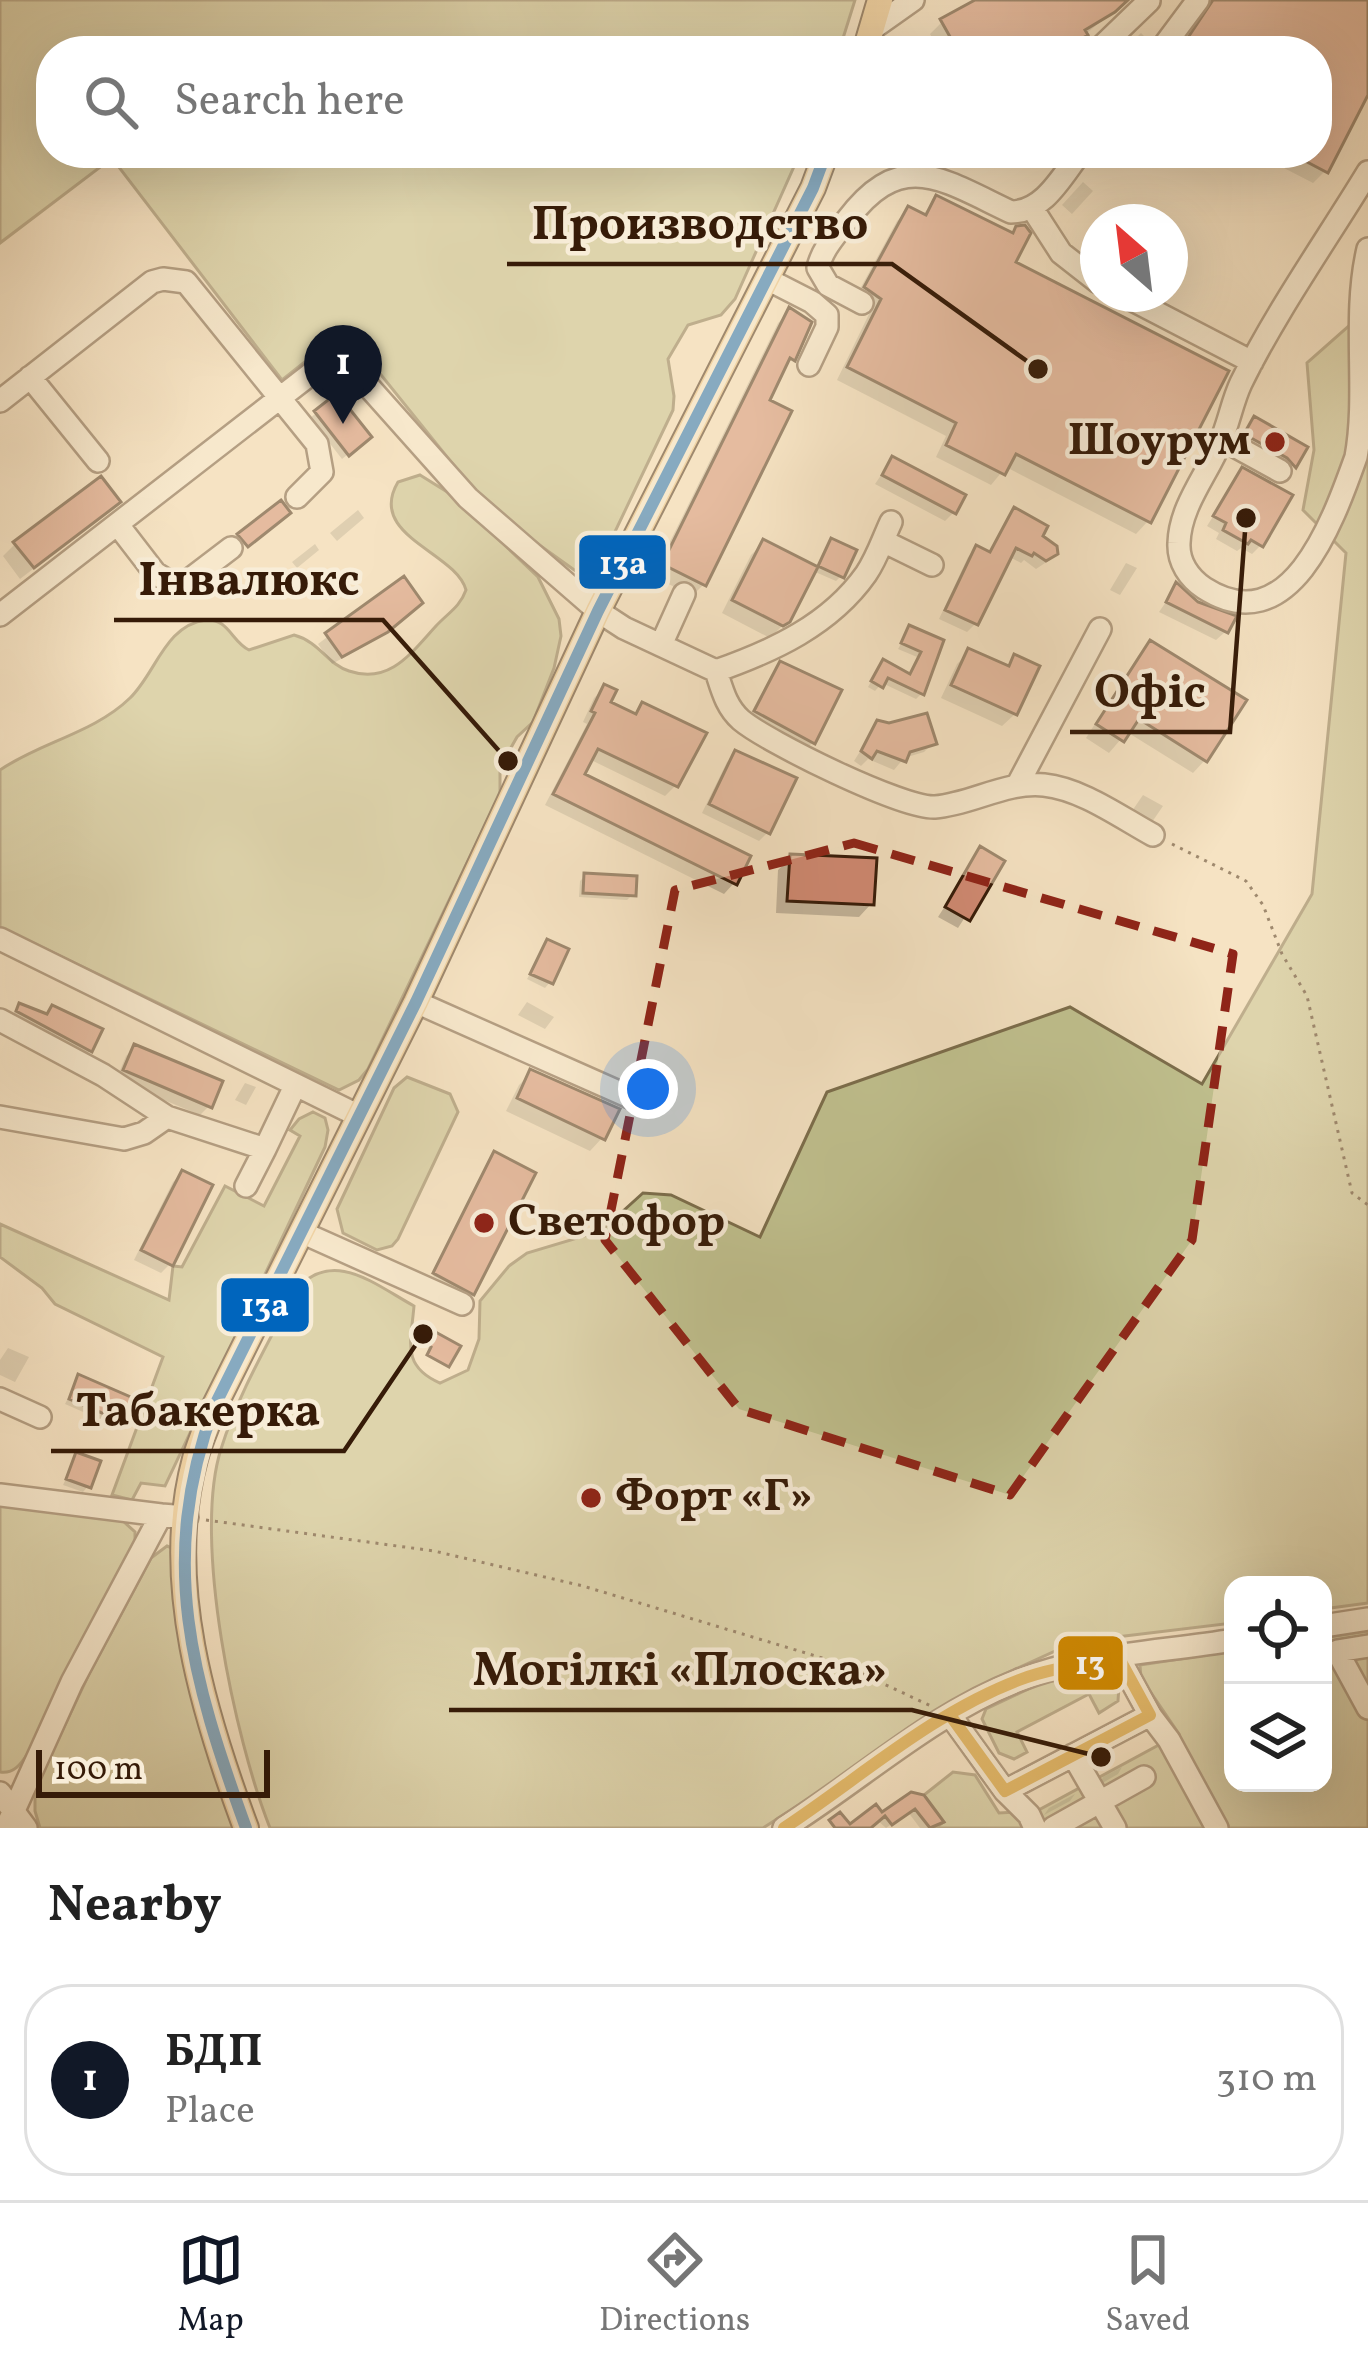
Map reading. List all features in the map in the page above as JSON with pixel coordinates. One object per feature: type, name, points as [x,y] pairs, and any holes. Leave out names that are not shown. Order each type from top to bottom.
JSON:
[{"type":"main road","points":[[869,36],[880,0]]},
{"type":"main road","points":[[246,1828],[220,1759],[198,1672],[186,1562],[174,1516],[214,1407],[416,1002],[598,611],[819,168]]},
{"type":"street","points":[[872,36],[913,0]]},
{"type":"street","points":[[1171,36],[1198,0]]},
{"type":"street","points":[[1112,36],[1149,1]]},
{"type":"street","points":[[862,303],[823,281],[819,261],[857,206],[885,182],[924,174],[1011,212],[1032,208],[1068,168]]},
{"type":"street","points":[[1368,172],[1252,362],[1222,439],[1185,514],[1179,552],[1186,569],[1200,585],[1228,600],[1256,601],[1284,589],[1305,567],[1356,457],[1364,426],[1362,286],[1368,249]]},
{"type":"street","points":[[1032,208],[1061,253],[1080,268]]},
{"type":"street","points":[[0,400],[152,282],[174,279],[196,291],[317,444],[324,462],[317,480],[297,497]]},
{"type":"street","points":[[767,279],[819,306],[827,316],[827,327],[809,365]]},
{"type":"street","points":[[1156,312],[1252,362]]},
{"type":"street","points":[[0,615],[334,360],[347,363],[459,489],[598,611],[716,671],[727,702],[742,721],[903,802],[934,807],[1017,787],[1063,788],[1154,835]]},
{"type":"street","points":[[30,377],[98,461]]},
{"type":"street","points":[[1222,439],[1280,471]]},
{"type":"street","points":[[118,526],[155,573],[171,583],[189,580],[231,548]]},
{"type":"street","points":[[716,671],[801,634],[865,576],[887,532],[932,565]]},
{"type":"street","points":[[661,645],[684,594]]},
{"type":"street","points":[[1017,787],[1100,628]]},
{"type":"street","points":[[0,939],[357,1115]]},
{"type":"street","points":[[416,1002],[632,1099]]},
{"type":"street","points":[[0,1020],[104,1075],[167,1117],[265,1148]]},
{"type":"street","points":[[246,1186],[295,1086]]},
{"type":"street","points":[[0,1118],[124,1138],[144,1133],[167,1117]]},
{"type":"street","points":[[301,1232],[462,1304]]},
{"type":"street","points":[[0,1399],[40,1417]]},
{"type":"street","points":[[0,1495],[174,1516],[72,1682],[16,1823]]},
{"type":"street","points":[[1332,1625],[1368,1619]]},
{"type":"street","points":[[793,1826],[950,1715],[1020,1679],[1059,1668],[1224,1641]]},
{"type":"street","points":[[1368,1646],[1337,1651],[1368,1708]]},
{"type":"street","points":[[1119,1658],[1217,1828]]},
{"type":"street","points":[[950,1715],[1005,1791],[1030,1815],[1035,1828]]},
{"type":"street","points":[[1005,1791],[1150,1715]]},
{"type":"street","points":[[1072,1755],[1115,1828]]},
{"type":"street","points":[[1053,1828],[1144,1777]]},
{"type":"street","points":[[0,1793],[16,1823]]},
{"type":"path","points":[[1154,835],[1246,881],[1263,905],[1282,953],[1307,996],[1352,1193],[1368,1205]]},
{"type":"path","points":[[174,1516],[434,1551],[583,1586],[839,1663],[950,1715]]},
{"type":"highlighted area","points":[[854,843],[1233,954],[1192,1240],[1010,1495],[739,1409],[605,1240],[675,890]]},
{"type":"green space","points":[[0,0],[855,0],[844,36],[36,36],[36,168],[99,168],[0,243]]},
{"type":"green space","points":[[120,168],[793,168],[735,299],[721,315],[688,325],[668,359],[673,410],[591,582],[524,534],[468,483],[345,330],[282,380]]},
{"type":"green space","points":[[1368,309],[1368,1603],[1332,1608],[1332,1576],[1224,1576],[1224,1624],[1075,1642],[996,1678],[763,1828],[270,1828],[244,1744],[222,1640],[215,1586],[213,1488],[221,1449],[245,1388],[295,1291],[309,1278],[324,1272],[353,1274],[414,1306],[414,1361],[440,1383],[468,1370],[479,1339],[480,1301],[509,1266],[527,1253],[601,1231],[643,1193],[671,1195],[760,1237],[827,1092],[1070,1007],[1202,1084],[1312,894],[1346,553],[1303,510],[1314,450],[1307,363]]},
{"type":"green space","points":[[420,475],[452,495],[538,577],[559,619],[561,636],[533,722],[517,737],[500,767],[500,794],[368,1069],[359,1080],[339,1090],[0,927],[0,770],[116,710],[139,688],[180,631],[206,620],[220,623],[249,650],[294,635],[349,671],[377,674],[399,664],[466,590],[459,577],[403,530],[394,516],[391,501],[398,482]]},
{"type":"green space","points":[[407,1077],[450,1094],[458,1112],[398,1239],[377,1250],[343,1233],[337,1209],[394,1088]]},
{"type":"green space","points":[[313,1112],[325,1118],[325,1147],[165,1486],[141,1483],[132,1500],[112,1495],[163,1357],[55,1304],[42,1288],[0,1257],[0,1224],[169,1300],[173,1266],[182,1267],[225,1186],[264,1206],[300,1136],[290,1130]]},
{"type":"green space","points":[[0,1504],[123,1521],[135,1532],[135,1541],[28,1753],[17,1767],[5,1772],[0,1772]]},
{"type":"green space","points":[[167,1546],[172,1548],[237,1828],[40,1828],[35,1788],[151,1558]]},
{"type":"green space","points":[[1368,1631],[1368,1828],[935,1828],[944,1822],[924,1795],[953,1772],[975,1775],[999,1813],[1017,1812],[1022,1819],[1179,1734],[1141,1678],[1140,1665],[1224,1652],[1224,1792],[1332,1792],[1332,1637]]},
{"type":"green space","points":[[1103,1672],[1119,1686],[1118,1701],[1099,1713],[1089,1694],[1017,1732],[1027,1752],[1014,1759],[999,1753],[982,1719],[986,1709],[1041,1683]]},
{"type":"building","points":[[975,0],[1128,0],[1085,30],[1086,36],[950,36],[940,19]]},
{"type":"building","points":[[1213,0],[1368,0],[1368,95],[1332,165],[1332,36],[1189,36]]},
{"type":"building","points":[[936,195],[1013,233],[1016,226],[1025,225],[1031,233],[1016,262],[1080,295],[1080,312],[1114,312],[1229,371],[1151,523],[1016,454],[1005,475],[946,445],[956,423],[847,367],[881,299],[864,287],[908,206],[926,215]]},
{"type":"building","points":[[789,307],[812,322],[770,400],[792,411],[706,586],[662,564]]},
{"type":"building","points":[[337,393],[372,437],[349,456],[314,411]]},
{"type":"building","name":"Шоурум","points":[[1254,416],[1308,447],[1296,468],[1244,434]]},
{"type":"building","points":[[892,456],[966,495],[956,514],[882,475]]},
{"type":"building","points":[[1242,467],[1293,495],[1263,547],[1223,530],[1226,523],[1213,516]]},
{"type":"building","points":[[101,476],[121,502],[34,568],[13,542]]},
{"type":"building","points":[[281,500],[291,513],[248,547],[237,534]]},
{"type":"building","points":[[1014,507],[1048,526],[1043,536],[1057,546],[1058,554],[1046,561],[1016,548],[978,625],[945,610],[976,545],[990,552]]},
{"type":"building","points":[[831,538],[857,550],[844,578],[818,566]]},
{"type":"building","points":[[763,539],[818,567],[790,622],[783,626],[732,600]]},
{"type":"building","points":[[404,576],[423,603],[388,632],[342,657],[325,633]]},
{"type":"building","points":[[1176,582],[1198,602],[1237,616],[1228,633],[1166,602]]},
{"type":"building","points":[[909,625],[944,640],[924,695],[888,678],[883,688],[871,681],[883,659],[910,674],[921,652],[901,643]]},
{"type":"building","points":[[1150,640],[1247,700],[1207,762],[1139,719],[1124,742],[1096,724]]},
{"type":"building","points":[[968,648],[1009,666],[1014,654],[1040,666],[1017,715],[951,685]]},
{"type":"building","points":[[780,661],[842,690],[815,744],[754,711]]},
{"type":"building","points":[[604,684],[617,690],[611,702],[636,714],[642,702],[707,733],[678,787],[598,749],[585,774],[751,856],[737,885],[553,794],[595,713],[591,711]]},
{"type":"building","points":[[927,713],[937,744],[910,752],[906,762],[877,751],[872,759],[861,751],[877,720],[889,723]]},
{"type":"building","points":[[735,750],[797,778],[770,834],[709,804]]},
{"type":"building","points":[[980,846],[1005,861],[970,921],[945,907]]},
{"type":"building","points":[[790,854],[877,858],[874,905],[787,901]]},
{"type":"building","points":[[584,873],[637,876],[636,896],[583,893]]},
{"type":"building","points":[[547,939],[569,949],[553,984],[530,974]]},
{"type":"building","points":[[19,1003],[47,1014],[52,1005],[103,1029],[92,1052],[16,1011]]},
{"type":"building","points":[[134,1044],[223,1081],[212,1108],[123,1070]]},
{"type":"building","points":[[530,1069],[620,1109],[605,1140],[517,1098]]},
{"type":"building","name":"Светофор","points":[[494,1151],[536,1173],[474,1295],[433,1273]]},
{"type":"building","points":[[182,1170],[213,1185],[173,1266],[141,1250]]},
{"type":"building","points":[[421,1324],[461,1346],[449,1367],[427,1355],[431,1347],[414,1337]]},
{"type":"building","points":[[78,1374],[133,1398],[123,1422],[69,1399]]},
{"type":"building","points":[[76,1452],[101,1461],[91,1488],[66,1479]]},
{"type":"building","points":[[911,1792],[924,1795],[944,1822],[930,1828],[915,1809],[892,1825],[885,1816],[871,1828],[835,1828],[829,1820],[840,1812],[850,1824],[876,1804],[882,1812]]},
{"type":"transit line","name":"13а","points":[[246,1828],[210,1721],[188,1619],[187,1517],[214,1407],[416,1002],[598,611],[820,168]]},
{"type":"transit line","name":"13","points":[[784,1828],[956,1710],[1031,1676],[1119,1658],[1150,1715],[1005,1791],[950,1715]]},
{"type":"place","name":"Производство","points":[[1038,369]]},
{"type":"place","name":"БДП","points":[[343,424]]},
{"type":"place","name":"Шоурум","points":[[1275,442]]},
{"type":"place","name":"Офіс","points":[[1246,518]]},
{"type":"place","name":"Інвалюкс","points":[[508,761]]},
{"type":"place","name":"Светофор","points":[[484,1223]]},
{"type":"place","name":"Табакерка","points":[[423,1334]]},
{"type":"place","name":"Форт «Г»","points":[[591,1498]]},
{"type":"place","name":"Могілкі «Плоска»","points":[[1101,1757]]}]
